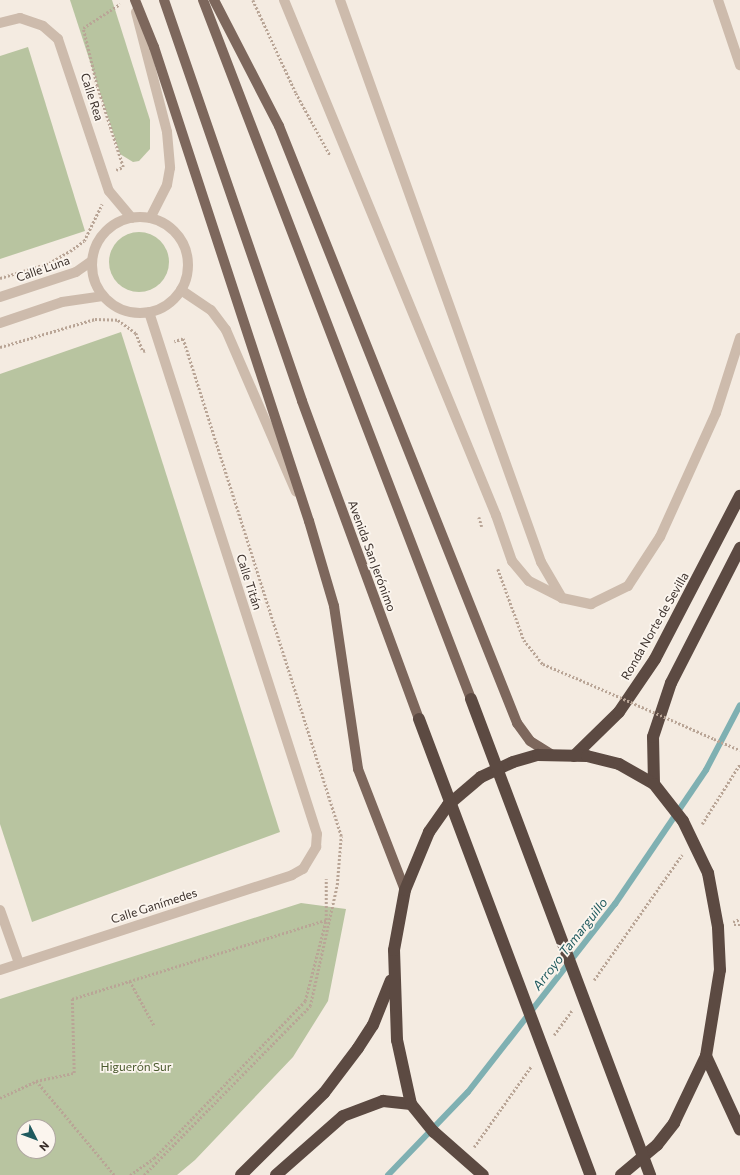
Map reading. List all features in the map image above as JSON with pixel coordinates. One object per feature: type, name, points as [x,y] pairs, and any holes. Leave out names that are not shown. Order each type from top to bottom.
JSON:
[{"type":"highway","name":"Ronda Norte de Sevilla","points":[[574,756],[618,712],[655,659],[740,496]]},
{"type":"highway","points":[[654,784],[653,737],[672,683],[740,548]]},
{"type":"highway","points":[[472,699],[650,1175]]},
{"type":"highway","points":[[419,719],[590,1175]]},
{"type":"highway","points":[[241,1175],[324,1093],[358,1048],[373,1025],[392,976],[405,890],[429,832],[448,805],[481,778],[513,762],[552,756],[574,756],[620,764],[654,784],[683,821],[708,873],[718,927],[720,970],[706,1056],[674,1123],[658,1145],[621,1175]]},
{"type":"highway","points":[[392,976],[397,1040],[411,1104],[434,1132],[483,1175]]},
{"type":"highway","points":[[706,1056],[740,1130]]},
{"type":"highway","points":[[276,1175],[317,1137],[355,1110],[383,1101],[411,1104]]},
{"type":"main road","points":[[134,0],[174,108],[309,521],[334,606],[358,769],[405,890]]},
{"type":"main road","name":"Avenida San Jerónimo","points":[[164,0],[302,401],[419,719]]},
{"type":"main road","points":[[203,0],[472,699]]},
{"type":"main road","points":[[214,0],[279,126],[517,723],[530,741],[552,756]]},
{"type":"street","points":[[134,0],[159,95],[169,146],[167,184],[150,218]]},
{"type":"street","points":[[284,0],[496,514],[512,561],[529,581],[562,598],[591,604],[628,586],[660,537],[716,412],[740,338]]},
{"type":"street","points":[[340,0],[541,562],[562,598]]},
{"type":"street","points":[[718,0],[740,65]]},
{"type":"street","name":"Calle Rea","points":[[0,23],[20,18],[43,26],[58,39],[109,191],[132,218]]},
{"type":"street","points":[[132,218],[150,218],[167,225],[184,246],[187,273],[181,290],[167,305],[149,312],[124,310],[103,296],[94,280],[92,261],[102,236],[115,224],[132,218]]},
{"type":"street","name":"Calle Luna","points":[[0,297],[76,272],[92,261]]},
{"type":"street","points":[[181,290],[211,310],[226,330],[309,521]]},
{"type":"street","points":[[0,323],[62,302],[103,296]]},
{"type":"street","name":"Calle Titán","points":[[149,312],[317,834],[311,859]]},
{"type":"street","name":"Calle Ganímedes","points":[[0,970],[292,875],[311,859]]},
{"type":"street","points":[[0,910],[19,963]]},
{"type":"path","points":[[253,0],[296,93],[333,162]]},
{"type":"path","points":[[0,278],[49,263]]},
{"type":"path","points":[[0,348],[69,324],[95,319],[118,320],[136,333],[143,351]]},
{"type":"path","points":[[144,1175],[310,1006],[337,885],[342,836],[183,339],[166,344]]},
{"type":"path","points":[[478,515],[483,530]]},
{"type":"path","points":[[497,566],[524,640],[542,664],[740,750]]},
{"type":"path","points":[[699,828],[740,764]]},
{"type":"path","points":[[591,983],[687,848]]},
{"type":"path","points":[[130,1175],[154,1158],[305,1001],[326,920],[326,879]]},
{"type":"path","points":[[0,1098],[36,1081],[74,1073],[72,999],[326,920]]},
{"type":"path","points":[[130,981],[155,1027]]},
{"type":"path","points":[[550,1041],[577,1003]]},
{"type":"path","points":[[472,1150],[536,1061]]},
{"type":"path","points":[[36,1081],[114,1175]]},
{"type":"green space","points":[[70,0],[112,0],[150,120],[150,149],[139,161],[133,162],[120,154]]},
{"type":"green space","points":[[28,47],[85,231],[0,259],[0,56]]},
{"type":"green space","points":[[139,232],[156,237],[164,245],[169,262],[164,279],[156,287],[139,292],[122,287],[114,279],[109,262],[114,245],[122,237]]},
{"type":"green space","points":[[121,332],[280,832],[32,922],[0,824],[0,374]]},
{"type":"green space","name":"Higuerón Sur","points":[[301,903],[346,909],[328,1001],[293,1057],[195,1160],[177,1175],[0,1175],[0,999]]},
{"type":"waterway","name":"Arroyo Tamarguillo","points":[[388,1175],[468,1092],[615,904],[706,770],[740,705]]}]
